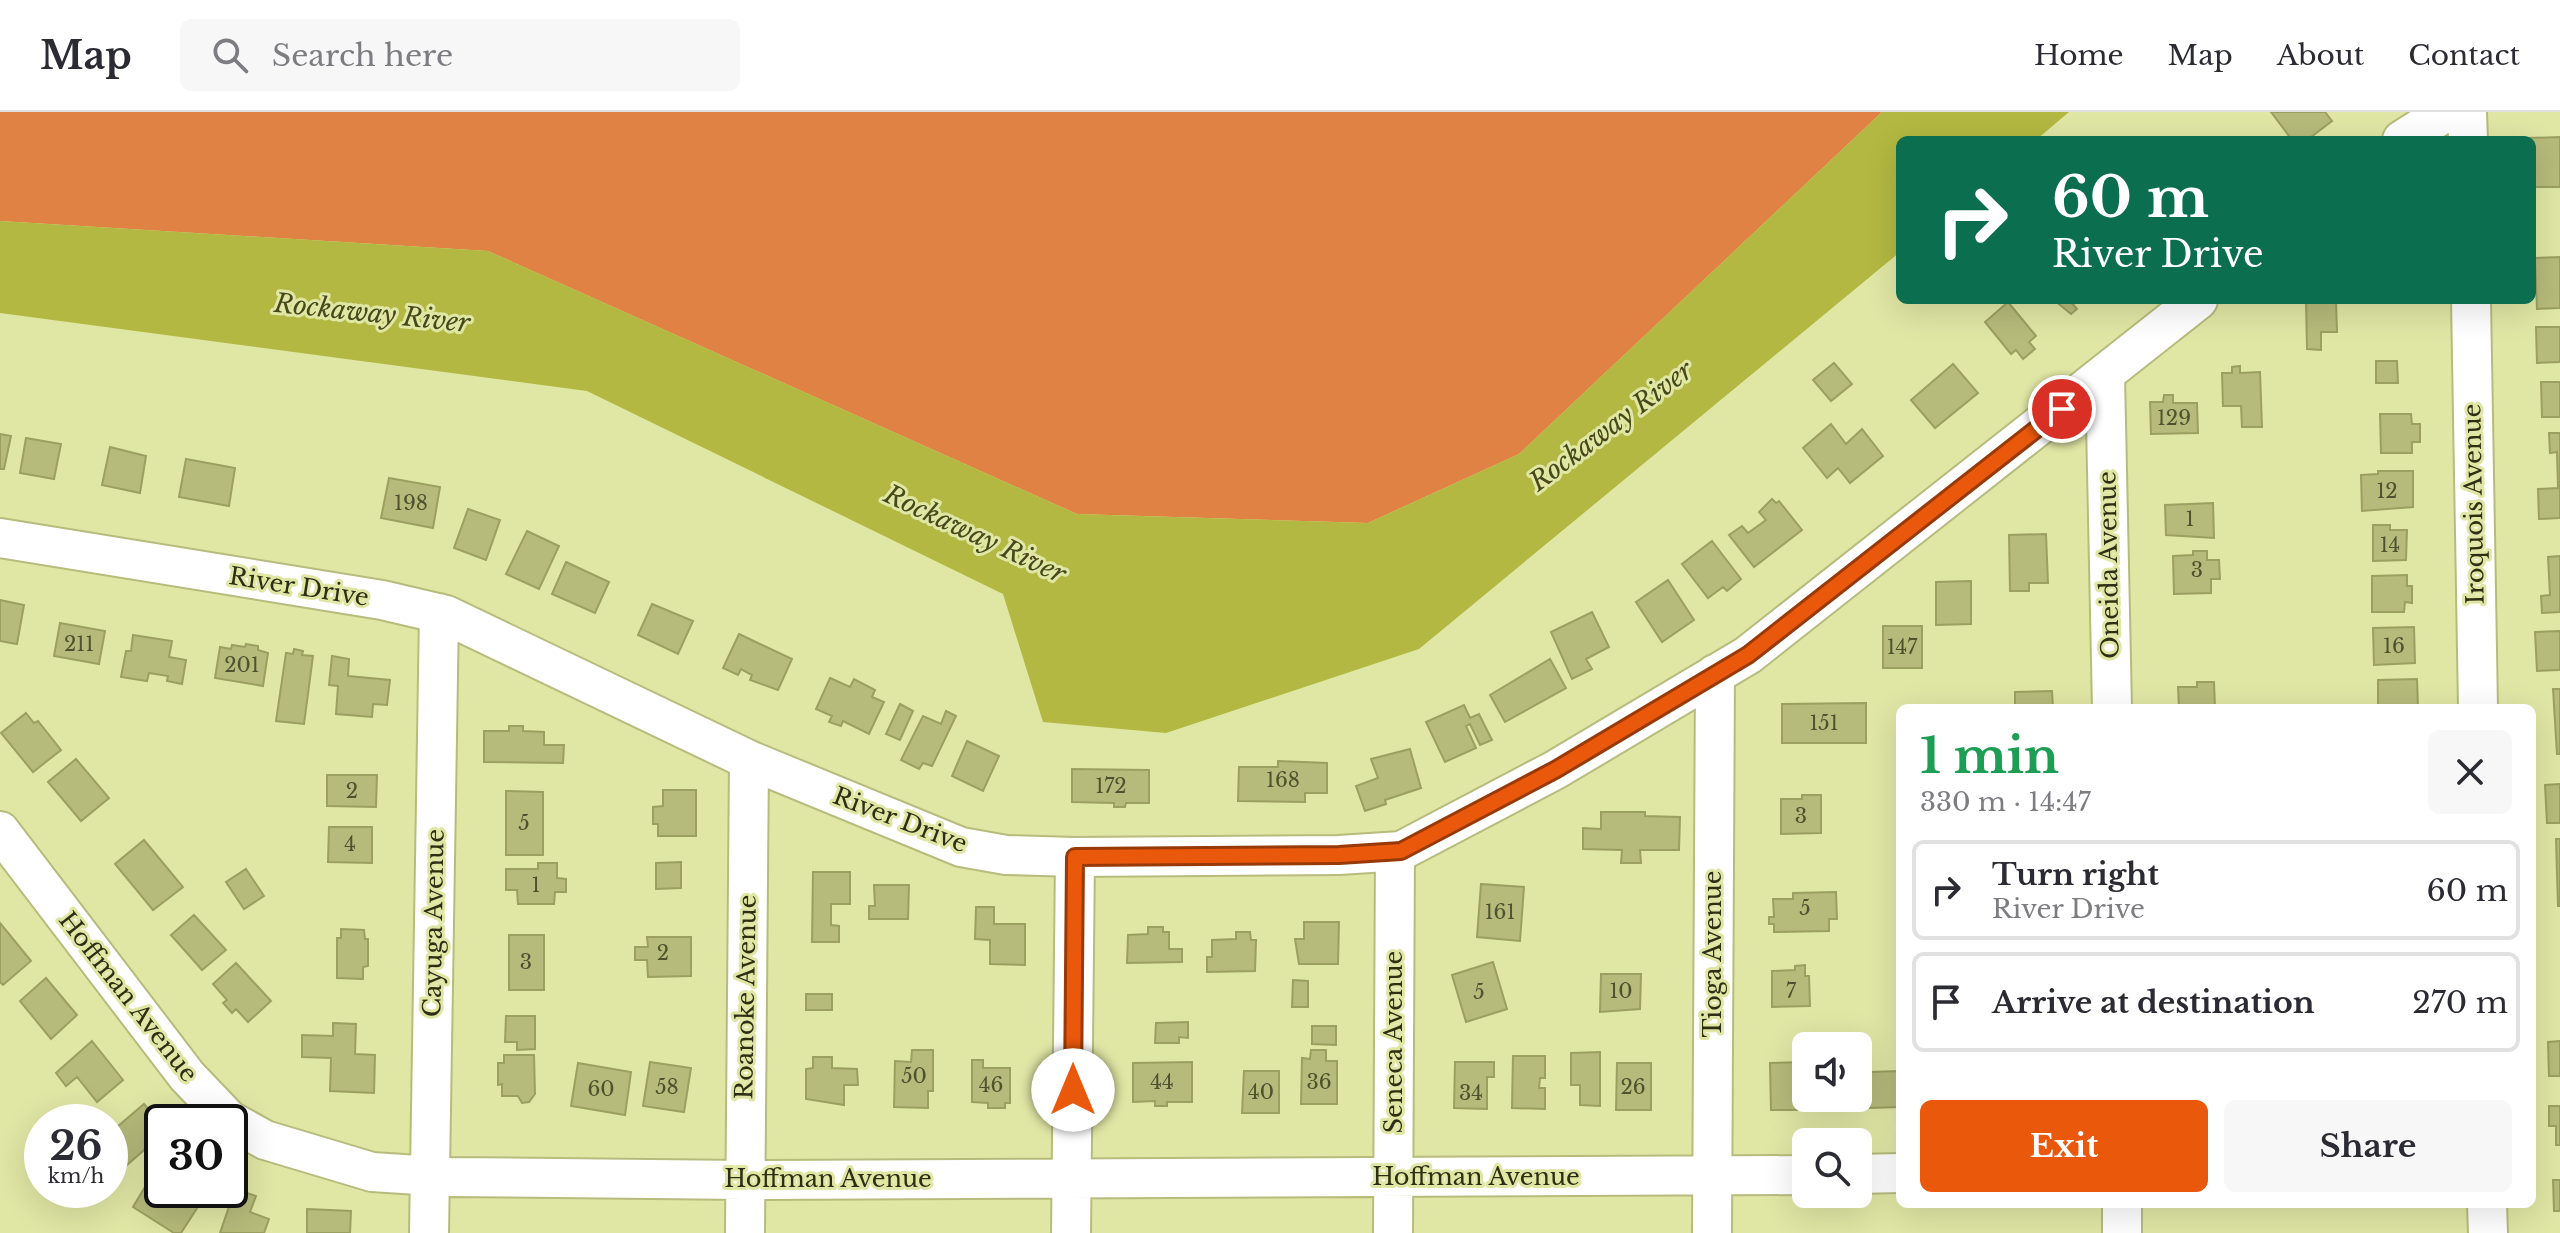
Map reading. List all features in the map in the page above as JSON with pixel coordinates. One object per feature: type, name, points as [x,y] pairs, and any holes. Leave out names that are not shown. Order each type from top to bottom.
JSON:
[{"type":"street","points":[[2408,136],[2446,112]]},
{"type":"street","points":[[2467,112],[2468,136]]},
{"type":"street","name":"River Drive","points":[[0,538],[382,600],[439,613],[749,760],[961,847],[1006,855],[1075,857],[1395,852],[1555,770],[1748,655],[2193,304]]},
{"type":"street","name":"Iroquois Avenue","points":[[2471,304],[2478,704]]},
{"type":"street","name":"Oneida Avenue","points":[[2105,375],[2112,704]]},
{"type":"street","name":"Cayuga Avenue","points":[[429,1233],[439,613]]},
{"type":"street","name":"Tioga Avenue","points":[[1712,1233],[1715,674]]},
{"type":"street","name":"Roanoke Avenue","points":[[745,1233],[749,760]]},
{"type":"street","name":"Hoffman Avenue","points":[[0,831],[187,1076],[229,1120],[265,1140],[306,1155],[372,1172],[745,1180],[1792,1175]]},
{"type":"street","name":"Seneca Avenue","points":[[1393,1233],[1395,852]]},
{"type":"street","points":[[1071,1233],[1075,857]]},
{"type":"street","points":[[1872,1174],[1896,1173]]},
{"type":"street","points":[[2122,1208],[2122,1233]]},
{"type":"street","points":[[2487,1208],[2488,1233]]},
{"type":"shaded area","points":[[0,112],[1882,112],[1519,454],[1368,523],[1077,514],[488,251],[0,221]]},
{"type":"water","name":"Rockaway River","points":[[1882,112],[2069,112],[2041,136],[1896,136],[1896,255],[1419,649],[1166,733],[1043,722],[1003,594],[587,391],[0,313],[0,221],[488,251],[1077,514],[1368,523],[1519,454]]},
{"type":"building","points":[[2271,112],[2325,112],[2332,121],[2312,136],[2289,136]]},
{"type":"building","points":[[2560,137],[2560,187],[2536,187],[2536,138]]},
{"type":"building","points":[[2560,257],[2560,308],[2537,309],[2536,258]]},
{"type":"building","points":[[2010,304],[2036,336],[2029,342],[2035,349],[2023,359],[2016,350],[2011,354],[1985,322]]},
{"type":"building","points":[[2059,304],[2073,304],[2077,309],[2071,314]]},
{"type":"building","points":[[2306,304],[2336,304],[2337,332],[2321,332],[2321,350],[2307,349]]},
{"type":"building","points":[[2536,327],[2560,327],[2560,362],[2537,363]]},
{"type":"building","points":[[2376,361],[2397,361],[2398,383],[2376,383]]},
{"type":"building","points":[[1834,363],[1852,384],[1831,401],[1813,380]]},
{"type":"building","points":[[1953,364],[1978,393],[1935,428],[1911,400]]},
{"type":"building","points":[[2240,366],[2240,373],[2260,372],[2262,427],[2242,427],[2241,406],[2223,406],[2222,373],[2232,373],[2232,367]]},
{"type":"building","points":[[2541,382],[2560,382],[2560,417],[2542,417]]},
{"type":"building","points":[[2164,395],[2173,395],[2173,403],[2197,403],[2198,433],[2151,434],[2150,402],[2163,402]]},
{"type":"building","points":[[2380,414],[2411,414],[2412,424],[2420,424],[2420,442],[2412,442],[2412,453],[2381,453]]},
{"type":"building","points":[[1831,424],[1846,444],[1862,429],[1883,456],[1850,483],[1838,468],[1827,478],[1803,448]]},
{"type":"building","points":[[2549,433],[2560,433],[2560,518],[2539,519],[2538,489],[2558,488],[2557,452],[2550,453]]},
{"type":"building","points":[[0,434],[11,436],[4,469],[0,469]]},
{"type":"building","points":[[26,438],[61,444],[54,479],[20,473]]},
{"type":"building","points":[[110,447],[146,456],[140,493],[102,485]]},
{"type":"building","points":[[186,459],[235,468],[229,506],[179,497]]},
{"type":"building","points":[[2378,471],[2413,471],[2413,507],[2362,511],[2361,475],[2378,474]]},
{"type":"building","points":[[389,478],[440,487],[433,528],[381,518]]},
{"type":"building","points":[[1772,499],[1776,503],[1779,501],[1802,530],[1754,567],[1729,535],[1742,526],[1748,533],[1766,520],[1759,512]]},
{"type":"building","points":[[2213,503],[2214,538],[2166,535],[2165,505]]},
{"type":"building","points":[[468,509],[500,520],[486,560],[454,548]]},
{"type":"building","points":[[2373,525],[2390,525],[2390,530],[2407,530],[2406,560],[2373,561]]},
{"type":"building","points":[[527,531],[559,546],[539,589],[506,574]]},
{"type":"building","points":[[2046,534],[2048,583],[2029,583],[2029,591],[2010,591],[2009,535]]},
{"type":"building","points":[[1712,541],[1741,579],[1727,591],[1723,587],[1708,598],[1682,564]]},
{"type":"building","points":[[2193,551],[2207,551],[2207,560],[2219,560],[2220,579],[2211,579],[2211,593],[2174,594],[2173,556],[2193,555]]},
{"type":"building","points":[[2560,556],[2560,612],[2542,613],[2541,596],[2550,595],[2548,557]]},
{"type":"building","points":[[566,562],[609,582],[595,613],[552,594]]},
{"type":"building","points":[[2407,575],[2407,586],[2412,586],[2412,603],[2405,602],[2404,612],[2372,612],[2372,576]]},
{"type":"building","points":[[1668,580],[1694,620],[1662,642],[1636,602]]},
{"type":"building","points":[[1971,581],[1971,624],[1936,625],[1936,582]]},
{"type":"building","points":[[0,600],[24,605],[17,644],[0,641]]},
{"type":"building","points":[[652,604],[693,621],[678,654],[638,635]]},
{"type":"building","points":[[1592,612],[1609,647],[1586,659],[1592,669],[1572,679],[1551,632]]},
{"type":"building","points":[[60,623],[105,631],[99,664],[54,656]]},
{"type":"building","points":[[1883,626],[1922,626],[1922,668],[1883,668]]},
{"type":"building","points":[[2414,627],[2415,663],[2374,665],[2373,628]]},
{"type":"building","points":[[2560,631],[2560,670],[2537,671],[2535,632]]},
{"type":"building","points":[[739,634],[792,659],[778,690],[750,680],[752,675],[741,669],[738,675],[723,668]]},
{"type":"building","points":[[133,635],[172,641],[169,657],[186,660],[182,684],[167,681],[168,676],[149,673],[147,681],[121,677],[126,651],[131,651]]},
{"type":"building","points":[[246,644],[258,646],[258,650],[268,653],[263,686],[215,678],[220,647],[231,649],[232,645],[245,647]]},
{"type":"building","points":[[294,649],[303,651],[302,655],[313,656],[304,724],[276,721],[286,653],[293,654]]},
{"type":"building","points":[[332,656],[349,659],[348,676],[390,680],[387,705],[373,704],[372,717],[336,714],[338,686],[329,685]]},
{"type":"building","points":[[1550,659],[1566,688],[1505,722],[1490,695]]},
{"type":"building","points":[[830,678],[850,687],[854,679],[875,690],[872,697],[884,702],[869,734],[843,721],[841,726],[829,722],[832,716],[816,709]]},
{"type":"building","points":[[2417,679],[2418,704],[2378,704],[2378,680]]},
{"type":"building","points":[[2197,682],[2214,682],[2215,704],[2179,704],[2178,687],[2197,687]]},
{"type":"building","points":[[2553,689],[2560,689],[2560,754],[2557,754]]},
{"type":"building","points":[[2052,691],[2053,704],[2015,704],[2015,692]]},
{"type":"building","points":[[1866,703],[1866,743],[1782,743],[1782,704]]},
{"type":"building","points":[[900,704],[913,711],[900,740],[886,734]]},
{"type":"building","points":[[1464,705],[1470,718],[1479,714],[1492,740],[1480,745],[1470,724],[1466,726],[1476,748],[1445,762],[1426,722]]},
{"type":"building","points":[[946,711],[956,716],[932,766],[923,763],[919,769],[901,760],[923,716],[941,724]]},
{"type":"building","points":[[26,713],[34,723],[38,721],[61,750],[33,772],[1,733]]},
{"type":"building","points":[[509,726],[523,726],[523,731],[544,732],[544,745],[564,745],[563,763],[484,762],[484,731],[509,731]]},
{"type":"building","points":[[967,741],[999,756],[983,791],[952,776]]},
{"type":"building","points":[[1410,749],[1421,788],[1385,800],[1386,804],[1365,811],[1356,786],[1378,778],[1371,759]]},
{"type":"building","points":[[76,759],[109,798],[81,821],[48,782]]},
{"type":"building","points":[[1278,761],[1327,763],[1327,793],[1305,793],[1305,802],[1238,801],[1239,767],[1278,767]]},
{"type":"building","points":[[1072,769],[1149,770],[1149,803],[1126,803],[1125,807],[1114,807],[1114,803],[1072,802]]},
{"type":"building","points":[[327,775],[377,775],[376,807],[327,806]]},
{"type":"building","points":[[2560,784],[2560,823],[2547,823],[2545,785]]},
{"type":"building","points":[[663,790],[696,790],[696,836],[658,836],[658,824],[653,824],[653,807],[663,806]]},
{"type":"building","points":[[506,791],[543,792],[543,855],[506,855]]},
{"type":"building","points":[[1802,795],[1821,795],[1821,833],[1781,834],[1781,799],[1802,799]]},
{"type":"building","points":[[1601,812],[1645,812],[1645,816],[1680,817],[1679,850],[1640,850],[1641,863],[1621,863],[1622,850],[1583,849],[1583,828],[1601,829]]},
{"type":"building","points":[[329,827],[372,827],[372,863],[328,862]]},
{"type":"building","points":[[2556,839],[2560,839],[2560,906],[2558,906]]},
{"type":"building","points":[[144,840],[183,887],[153,910],[115,864]]},
{"type":"building","points":[[681,862],[681,888],[656,889],[656,863]]},
{"type":"building","points":[[538,863],[557,863],[557,878],[566,879],[566,892],[555,892],[554,904],[518,904],[517,890],[506,890],[506,869],[538,869]]},
{"type":"building","points":[[246,869],[264,896],[244,909],[226,882]]},
{"type":"building","points":[[813,872],[850,872],[850,904],[831,904],[831,925],[839,926],[839,942],[812,942]]},
{"type":"building","points":[[1481,884],[1524,887],[1520,941],[1477,937]]},
{"type":"building","points":[[874,885],[909,885],[908,919],[869,919],[869,906],[875,906]]},
{"type":"building","points":[[1836,892],[1837,919],[1829,919],[1829,931],[1774,932],[1774,924],[1769,924],[1769,917],[1774,917],[1773,899],[1793,899],[1793,893]]},
{"type":"building","points":[[976,907],[994,907],[994,924],[1025,924],[1025,965],[990,964],[990,940],[975,939]]},
{"type":"building","points":[[194,915],[226,950],[202,970],[171,935]]},
{"type":"building","points":[[1304,922],[1339,922],[1338,964],[1299,964],[1295,939],[1304,939]]},
{"type":"building","points":[[0,923],[31,961],[3,985],[0,982]]},
{"type":"building","points":[[1148,927],[1163,927],[1163,932],[1169,932],[1169,949],[1182,949],[1182,962],[1127,963],[1128,935],[1148,934]]},
{"type":"building","points":[[341,929],[364,930],[365,939],[368,939],[368,966],[363,967],[363,979],[337,978],[337,938],[341,938]]},
{"type":"building","points":[[1236,932],[1250,932],[1251,940],[1256,940],[1255,971],[1207,972],[1207,957],[1212,957],[1212,940],[1236,939]]},
{"type":"building","points":[[509,935],[544,935],[544,990],[509,990]]},
{"type":"building","points":[[647,937],[691,937],[691,976],[648,977],[647,960],[635,960],[635,947],[648,947]]},
{"type":"building","points":[[1493,962],[1507,1009],[1466,1022],[1452,975]]},
{"type":"building","points":[[236,963],[271,1001],[248,1022],[236,1009],[232,1013],[223,1003],[227,1000],[213,984]]},
{"type":"building","points":[[1805,965],[1805,976],[1809,976],[1810,1006],[1772,1007],[1772,971],[1795,970],[1795,966]]},
{"type":"building","points":[[1601,974],[1641,974],[1640,1009],[1600,1012]]},
{"type":"building","points":[[46,978],[77,1015],[51,1039],[20,1001]]},
{"type":"building","points":[[1293,980],[1308,981],[1308,1007],[1292,1007]]},
{"type":"building","points":[[806,994],[832,994],[832,1010],[806,1010]]},
{"type":"building","points":[[506,1016],[535,1016],[535,1049],[517,1050],[517,1042],[505,1042]]},
{"type":"building","points":[[1188,1022],[1188,1038],[1179,1037],[1179,1043],[1155,1043],[1156,1023]]},
{"type":"building","points":[[333,1023],[356,1024],[355,1054],[375,1055],[374,1093],[330,1091],[331,1058],[302,1057],[302,1035],[333,1036]]},
{"type":"building","points":[[1312,1026],[1336,1026],[1336,1045],[1312,1044]]},
{"type":"building","points":[[92,1041],[123,1080],[97,1102],[77,1077],[66,1086],[56,1073]]},
{"type":"building","points":[[2560,1041],[2560,1076],[2549,1076],[2548,1042]]},
{"type":"building","points":[[912,1050],[933,1050],[933,1091],[928,1091],[928,1108],[894,1107],[895,1061],[911,1062]]},
{"type":"building","points":[[1311,1050],[1326,1050],[1326,1061],[1337,1061],[1337,1104],[1301,1104],[1302,1058],[1310,1059]]},
{"type":"building","points":[[1600,1052],[1600,1106],[1580,1105],[1580,1085],[1571,1085],[1571,1053]]},
{"type":"building","points":[[504,1055],[534,1055],[535,1094],[529,1102],[522,1103],[518,1096],[502,1096],[502,1084],[498,1085],[498,1063],[504,1063]]},
{"type":"building","points":[[1513,1056],[1545,1056],[1545,1078],[1540,1078],[1539,1088],[1545,1088],[1545,1109],[1512,1108]]},
{"type":"building","points":[[813,1057],[832,1057],[832,1068],[857,1069],[858,1085],[844,1085],[844,1105],[806,1099],[806,1069],[813,1068]]},
{"type":"building","points":[[972,1060],[983,1060],[983,1068],[1010,1068],[1010,1103],[1005,1103],[1005,1108],[988,1108],[988,1103],[972,1102]]},
{"type":"building","points":[[650,1062],[691,1068],[684,1112],[643,1106]]},
{"type":"building","points":[[1192,1062],[1192,1102],[1167,1102],[1167,1106],[1155,1106],[1155,1101],[1133,1102],[1133,1063]]},
{"type":"building","points":[[1455,1062],[1494,1062],[1494,1077],[1487,1077],[1487,1109],[1454,1108]]},
{"type":"building","points":[[1792,1062],[1792,1110],[1771,1110],[1770,1063]]},
{"type":"building","points":[[578,1063],[631,1072],[625,1115],[571,1106]]},
{"type":"building","points":[[1617,1063],[1651,1063],[1651,1110],[1616,1110]]},
{"type":"building","points":[[1244,1071],[1279,1071],[1279,1113],[1242,1113]]},
{"type":"building","points":[[1896,1071],[1896,1107],[1872,1108],[1872,1072]]},
{"type":"building","points":[[144,1104],[144,1150],[128,1164],[128,1118]]},
{"type":"building","points":[[2549,1106],[2560,1106],[2560,1145],[2556,1145],[2556,1126],[2549,1126]]},
{"type":"building","points":[[2553,1180],[2560,1180],[2560,1211],[2554,1211]]},
{"type":"building","points":[[144,1189],[144,1208],[197,1208],[181,1233],[174,1233],[133,1207]]},
{"type":"building","points":[[248,1193],[256,1196],[250,1212],[269,1219],[264,1233],[220,1233],[229,1208],[248,1208]]},
{"type":"building","points":[[307,1209],[351,1211],[350,1233],[307,1233]]},
{"type":"route","points":[[1073,1090],[1075,857],[1339,855],[1401,851],[1555,770],[1748,655],[2062,409]]}]
